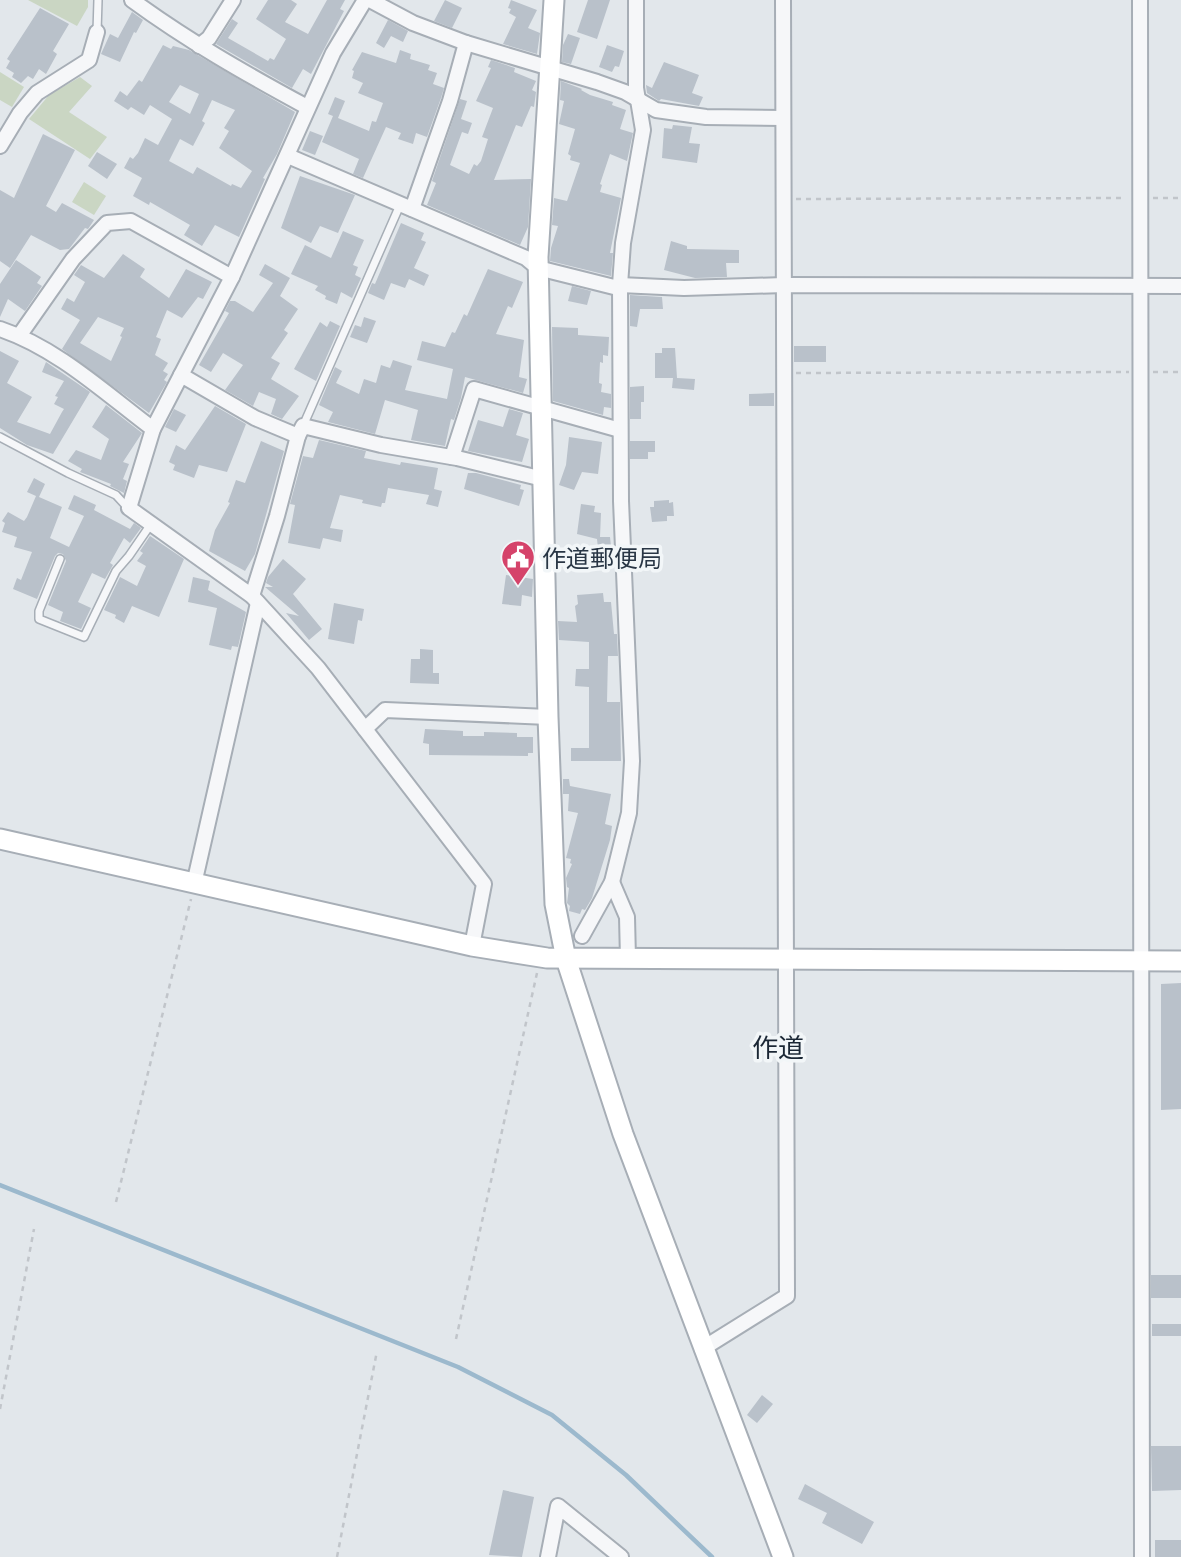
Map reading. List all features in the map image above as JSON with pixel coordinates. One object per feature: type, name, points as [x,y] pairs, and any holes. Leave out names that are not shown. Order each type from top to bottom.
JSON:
[{"type":"street","points":[[132,0],[232,67],[307,107]]},
{"type":"street","points":[[199,46],[209,38],[233,0]]},
{"type":"street","points":[[472,946],[484,884],[318,667],[255,600],[129,508],[153,429],[232,277],[333,53],[367,0],[413,23],[466,43],[551,66],[625,92],[656,110],[680,115],[782,118]]},
{"type":"street","points":[[554,0],[538,268],[555,904],[566,959],[622,1133],[783,1557]]},
{"type":"street","points":[[582,936],[612,881],[629,813],[632,761],[621,501],[620,285],[623,243],[643,130],[636,88],[636,0]]},
{"type":"street","points":[[702,1349],[787,1296],[783,0]]},
{"type":"street","points":[[1140,0],[1142,1557]]},
{"type":"street","points":[[0,146],[20,113],[37,93],[89,60],[97,33]]},
{"type":"street","points":[[406,207],[450,101],[466,43]]},
{"type":"street","points":[[288,156],[526,258],[538,268],[614,287],[1181,286]]},
{"type":"street","points":[[19,336],[73,259],[107,223],[131,221],[232,277]]},
{"type":"street","points":[[0,330],[19,336],[52,354],[153,429]]},
{"type":"street","points":[[181,375],[255,418],[301,431],[452,457],[543,479]]},
{"type":"street","points":[[452,457],[474,389],[620,430]]},
{"type":"street","points":[[194,884],[255,600],[301,431]]},
{"type":"street","points":[[365,729],[385,710],[548,717]]},
{"type":"street","points":[[0,839],[472,946],[540,957],[786,961],[1181,961]]},
{"type":"street","points":[[612,881],[627,917],[628,959]]},
{"type":"street","points":[[548,1557],[558,1506],[621,1557]]},
{"type":"lane","points":[[97,33],[98,0]]},
{"type":"lane","points":[[301,431],[406,207]]},
{"type":"lane","points":[[0,437],[116,495],[129,508]]},
{"type":"lane","points":[[60,559],[39,611],[39,619],[84,637],[116,570],[151,524]]},
{"type":"path","points":[[782,199],[1181,198]]},
{"type":"path","points":[[784,373],[1181,372]]},
{"type":"path","points":[[116,1202],[194,884]]},
{"type":"path","points":[[456,1339],[540,957]]},
{"type":"path","points":[[0,1409],[34,1229]]},
{"type":"path","points":[[337,1557],[377,1351]]},
{"type":"green space","points":[[28,0],[88,0],[88,7],[77,26]]},
{"type":"green space","points":[[0,72],[24,87],[12,107],[0,100]]},
{"type":"green space","points":[[80,77],[92,86],[69,112],[107,137],[90,159],[29,119],[49,95]]},
{"type":"green space","points":[[84,182],[106,196],[94,215],[72,202]]},
{"type":"building","points":[[268,0],[291,0],[297,4],[285,22],[308,34],[327,0],[345,0],[340,9],[344,11],[311,74],[303,69],[292,88],[216,44],[232,19],[238,23],[228,38],[268,61],[270,58],[274,60],[286,39],[256,19]]},
{"type":"building","points":[[445,0],[462,8],[452,28],[434,21]]},
{"type":"building","points":[[511,0],[537,10],[528,28],[540,33],[537,54],[503,44],[516,17],[509,13]]},
{"type":"building","points":[[588,0],[610,0],[597,39],[577,32]]},
{"type":"building","points":[[40,8],[69,24],[53,51],[57,54],[46,74],[39,69],[33,79],[28,76],[21,83],[12,77],[14,73],[6,68],[10,61],[7,59]]},
{"type":"building","points":[[132,12],[143,20],[136,33],[134,32],[120,62],[101,54],[110,34],[118,38]]},
{"type":"building","points":[[388,20],[408,31],[403,42],[391,36],[384,48],[376,43]]},
{"type":"building","points":[[568,34],[580,38],[571,64],[562,62],[563,45]]},
{"type":"building","points":[[163,45],[171,49],[173,46],[189,50],[295,112],[277,154],[263,178],[265,179],[239,237],[215,225],[202,246],[184,235],[190,225],[150,202],[149,205],[133,196],[142,178],[124,168],[130,157],[133,159],[138,153],[145,138],[158,145],[172,119],[150,105],[144,115],[131,107],[128,110],[114,101],[120,91],[127,96],[139,80],[142,82]],"holes":[[[180,85],[199,94],[190,114],[169,102]],[[212,100],[235,110],[224,128],[229,131],[219,148],[252,171],[241,188],[232,184],[231,186],[197,167],[193,174],[169,161],[180,139],[193,146],[205,123],[202,121]]]},
{"type":"building","points":[[607,45],[624,51],[619,67],[615,66],[612,72],[599,67]]},
{"type":"building","points":[[400,50],[411,54],[410,59],[430,65],[428,70],[437,73],[433,84],[444,88],[427,137],[416,133],[413,144],[398,139],[401,133],[386,127],[363,178],[353,174],[359,159],[322,142],[333,116],[328,114],[335,97],[345,101],[338,118],[369,131],[372,121],[376,122],[383,103],[358,93],[363,83],[352,78],[352,70],[362,52],[396,63]]},
{"type":"building","points":[[491,60],[515,68],[514,72],[536,81],[532,90],[536,92],[534,107],[531,106],[522,127],[516,125],[494,180],[531,179],[528,227],[520,245],[427,205],[436,183],[432,181],[460,99],[467,101],[461,119],[472,123],[468,134],[462,132],[450,165],[469,174],[474,164],[477,166],[481,161],[488,139],[482,137],[493,108],[476,101],[491,68],[488,67]]},
{"type":"building","points":[[664,62],[699,75],[692,93],[703,97],[699,106],[661,99],[659,101],[647,93],[646,85],[652,88]]},
{"type":"building","points":[[561,81],[626,110],[620,129],[633,133],[627,161],[610,154],[600,184],[600,192],[621,198],[610,253],[613,253],[611,276],[550,261],[558,226],[552,225],[554,198],[567,201],[580,163],[570,160],[571,156],[568,154],[575,129],[559,124],[564,101],[560,100]]},
{"type":"building","points":[[673,125],[692,127],[689,143],[700,144],[697,163],[662,158],[664,128],[672,129]]},
{"type":"building","points":[[310,131],[323,136],[315,155],[302,150]]},
{"type":"building","points":[[43,134],[75,150],[46,206],[56,212],[62,203],[94,220],[69,249],[60,250],[31,235],[10,268],[0,261],[0,190],[14,198]]},
{"type":"building","points":[[97,152],[117,164],[107,179],[88,166]]},
{"type":"building","points":[[300,176],[355,195],[338,233],[320,226],[311,243],[281,228]]},
{"type":"building","points":[[401,223],[424,233],[421,240],[426,242],[414,268],[429,275],[424,286],[409,279],[405,288],[391,283],[384,300],[368,293],[372,283],[375,284]]},
{"type":"building","points":[[343,231],[364,240],[353,265],[358,267],[355,275],[361,278],[352,298],[341,292],[337,304],[325,299],[326,296],[315,290],[318,286],[291,274],[305,245],[331,258]]},
{"type":"building","points":[[671,241],[687,246],[687,249],[739,250],[739,263],[726,263],[727,277],[695,278],[664,270]]},
{"type":"building","points":[[123,254],[145,269],[140,277],[169,298],[186,269],[212,282],[203,299],[198,297],[182,318],[167,310],[156,337],[161,339],[155,355],[168,363],[163,371],[168,374],[164,380],[167,382],[149,413],[62,349],[80,320],[61,309],[67,298],[74,302],[85,282],[74,275],[81,265],[104,278]],"holes":[[[98,317],[124,328],[111,361],[80,343]]]},
{"type":"building","points":[[16,260],[41,277],[37,283],[42,286],[25,311],[8,299],[0,317],[0,284]]},
{"type":"building","points":[[265,264],[290,278],[280,296],[298,309],[284,330],[288,333],[271,358],[280,363],[271,379],[299,396],[282,419],[271,414],[276,399],[259,392],[253,406],[225,390],[243,365],[223,353],[211,372],[199,365],[229,313],[225,311],[230,301],[235,301],[253,312],[273,283],[259,275]]},
{"type":"building","points":[[488,269],[523,282],[512,308],[508,306],[496,334],[524,340],[519,377],[527,379],[523,393],[465,377],[445,446],[411,440],[418,410],[385,400],[375,434],[328,422],[333,412],[319,405],[335,367],[342,371],[336,383],[359,394],[364,379],[376,383],[381,365],[390,368],[393,360],[412,366],[405,390],[447,399],[453,369],[417,360],[422,341],[445,347],[464,314],[467,316]]},
{"type":"building","points":[[572,286],[591,291],[587,305],[568,301]]},
{"type":"building","points":[[630,295],[662,297],[663,309],[640,309],[637,327],[630,326]]},
{"type":"building","points":[[364,317],[376,321],[367,343],[350,337],[355,325],[361,327]]},
{"type":"building","points":[[330,321],[340,326],[316,381],[294,369],[320,322],[327,327]]},
{"type":"building","points":[[552,327],[578,328],[578,335],[609,337],[608,356],[603,355],[603,363],[600,362],[599,383],[602,384],[601,392],[611,394],[611,408],[604,407],[603,415],[553,401]]},
{"type":"building","points":[[794,346],[826,346],[826,362],[794,362]]},
{"type":"building","points":[[662,348],[675,348],[677,378],[695,379],[694,390],[672,388],[673,378],[655,378],[655,353],[662,353]]},
{"type":"building","points":[[0,351],[19,361],[7,383],[32,397],[17,422],[50,434],[64,409],[54,404],[58,397],[55,396],[64,381],[42,372],[46,362],[90,392],[53,454],[27,445],[0,428]]},
{"type":"building","points":[[644,386],[641,419],[630,419],[630,387]]},
{"type":"building","points":[[774,393],[774,406],[749,406],[749,394]]},
{"type":"building","points":[[106,405],[142,433],[123,462],[129,464],[123,479],[127,481],[124,493],[110,486],[111,484],[80,472],[82,469],[68,461],[76,450],[101,460],[109,439],[92,427]]},
{"type":"building","points":[[215,406],[246,424],[227,472],[199,465],[194,478],[173,470],[175,465],[169,462],[176,445],[185,450]]},
{"type":"building","points":[[174,409],[186,415],[176,432],[165,427]]},
{"type":"building","points":[[509,409],[523,413],[516,435],[529,439],[522,462],[468,451],[478,420],[503,427]]},
{"type":"building","points":[[569,437],[602,442],[598,474],[582,472],[574,490],[559,485],[566,465]]},
{"type":"building","points":[[319,440],[366,451],[364,458],[400,465],[401,462],[438,468],[434,489],[442,491],[438,507],[426,504],[429,495],[388,488],[385,503],[382,503],[381,507],[340,495],[330,528],[343,530],[341,542],[323,538],[320,549],[288,543],[295,505],[290,504],[303,456],[313,458]]},
{"type":"building","points":[[261,441],[284,451],[255,554],[245,571],[209,551],[215,530],[230,503],[228,502],[236,480],[245,483]]},
{"type":"building","points":[[630,441],[655,441],[655,452],[648,452],[648,459],[630,459]]},
{"type":"building","points":[[468,473],[521,485],[520,489],[524,490],[519,506],[464,489]]},
{"type":"building","points":[[34,478],[45,484],[39,497],[62,507],[50,538],[69,547],[84,516],[68,509],[74,495],[96,505],[94,510],[130,529],[134,523],[141,528],[130,543],[124,538],[110,563],[113,565],[105,579],[92,573],[78,602],[91,608],[81,629],[60,621],[63,612],[48,605],[66,561],[63,554],[58,553],[55,556],[37,599],[13,589],[17,578],[21,580],[32,552],[14,547],[17,537],[2,532],[5,523],[2,521],[8,512],[24,521],[27,517],[36,496],[27,492]]},
{"type":"building","points":[[669,500],[669,503],[673,502],[674,516],[667,516],[667,521],[652,522],[650,507],[654,507],[654,501]]},
{"type":"building","points":[[581,504],[595,506],[594,512],[601,513],[600,537],[610,537],[612,556],[599,558],[597,539],[577,534]]},
{"type":"building","points":[[150,536],[184,559],[159,617],[132,606],[124,623],[115,618],[116,615],[104,610],[120,577],[137,586],[146,566],[137,561]]},
{"type":"building","points":[[283,559],[306,579],[293,594],[322,629],[309,640],[286,613],[299,616],[265,587],[273,587],[266,583],[268,577]]},
{"type":"building","points":[[506,575],[533,579],[532,597],[522,595],[521,606],[502,604]]},
{"type":"building","points":[[193,577],[210,581],[208,590],[246,612],[238,647],[232,646],[231,650],[209,645],[217,608],[188,602]]},
{"type":"building","points":[[603,593],[604,602],[611,602],[614,634],[617,634],[618,656],[608,656],[607,702],[620,702],[621,761],[571,761],[571,748],[589,748],[589,687],[575,686],[576,669],[589,669],[589,642],[559,640],[558,621],[577,622],[577,595]]},
{"type":"building","points":[[334,603],[364,609],[362,621],[358,620],[354,644],[328,639]]},
{"type":"building","points":[[420,649],[433,650],[433,673],[439,673],[439,684],[410,683],[411,659],[420,659]]},
{"type":"building","points":[[425,729],[463,731],[463,736],[484,736],[484,732],[517,733],[517,737],[533,737],[533,753],[528,753],[528,756],[429,755],[429,744],[423,743]]},
{"type":"building","points":[[563,779],[569,779],[570,786],[611,794],[605,824],[612,826],[610,840],[592,898],[580,914],[569,911],[570,906],[567,903],[569,888],[566,878],[572,864],[571,859],[566,858],[578,813],[568,811],[569,794],[563,794]]},
{"type":"building","points":[[1181,983],[1181,1109],[1161,1110],[1161,984]]},
{"type":"building","points":[[1151,1275],[1181,1275],[1181,1298],[1151,1298]]},
{"type":"building","points":[[1152,1324],[1181,1324],[1181,1336],[1152,1336]]},
{"type":"building","points":[[762,1395],[773,1404],[757,1423],[747,1415]]},
{"type":"building","points":[[1151,1446],[1181,1446],[1181,1490],[1152,1491]]},
{"type":"building","points":[[805,1484],[874,1522],[862,1544],[822,1523],[827,1513],[798,1499]]},
{"type":"building","points":[[503,1490],[534,1497],[522,1557],[489,1555]]},
{"type":"building","points":[[1155,1540],[1181,1540],[1181,1557],[1155,1557]]},
{"type":"waterway","points":[[0,1185],[458,1367],[552,1415],[626,1475],[712,1557]]},
{"type":"place","name":"作道郵便局","points":[[518,587]]},
{"type":"district","name":"作道","points":[[778,1047]]}]
